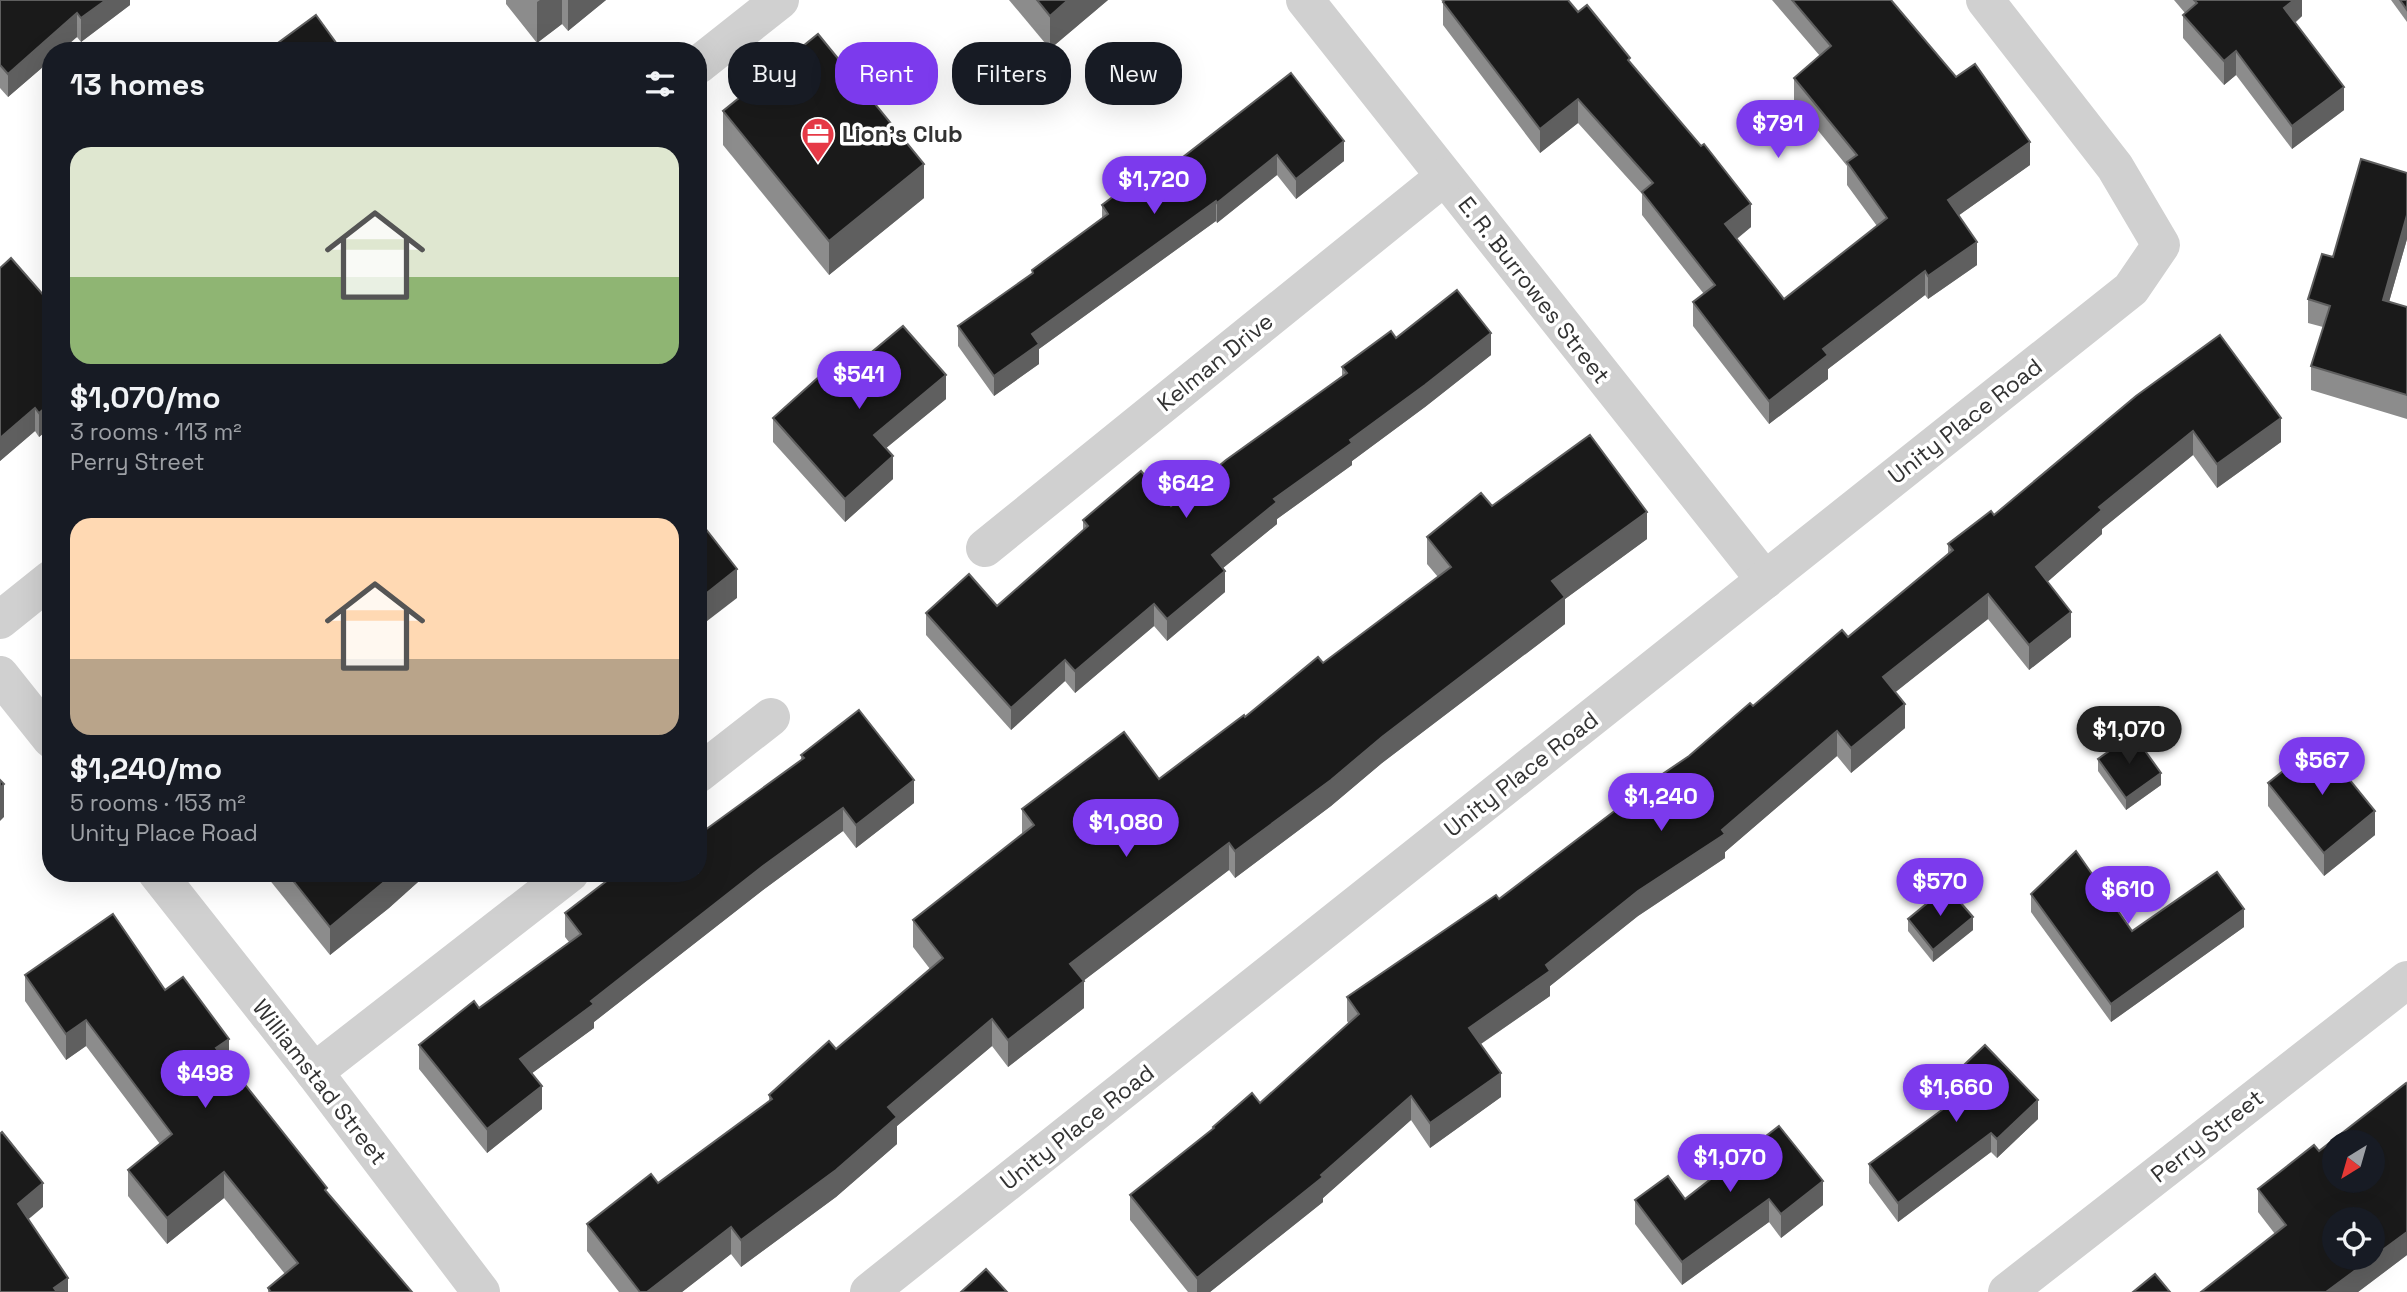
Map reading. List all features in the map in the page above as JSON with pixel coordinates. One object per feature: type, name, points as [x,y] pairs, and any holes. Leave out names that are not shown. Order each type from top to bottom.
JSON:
[{"type":"street","points":[[707,58],[780,0]]},
{"type":"street","name":"E. R. Burrowes Street","points":[[1305,0],[1765,580]]},
{"type":"street","name":"Unity Place Road","points":[[869,1292],[2130,289],[2161,245],[2115,167],[1985,0]]},
{"type":"street","name":"Kelman Drive","points":[[985,548],[1444,177]]},
{"type":"street","points":[[0,620],[42,586]]},
{"type":"street","points":[[0,675],[42,728]]},
{"type":"street","points":[[707,767],[771,717]]},
{"type":"street","name":"Williamstad Street","points":[[164,882],[314,1072],[481,1292]]},
{"type":"street","points":[[314,1072],[558,882]]},
{"type":"street","name":"Perry Street","points":[[2007,1292],[2407,980]]},
{"type":"building","points":[[0,0],[106,0],[81,18],[77,13],[8,74],[0,65]]},
{"type":"building","points":[[1037,0],[1068,0],[1050,16]]},
{"type":"building","points":[[1568,0],[1578,12],[1587,5],[1630,58],[1628,60],[1701,146],[1704,144],[1751,204],[1725,224],[1784,299],[1887,218],[1847,162],[1857,155],[1794,78],[1831,46],[1792,0],[1891,0],[1956,77],[1975,64],[2030,142],[1948,200],[1977,242],[1928,276],[1925,271],[1823,349],[1828,355],[1769,401],[1693,302],[1715,285],[1642,192],[1653,183],[1578,99],[1540,129],[1443,2]]},
{"type":"building","points":[[2194,0],[2294,0],[2284,8],[2344,87],[2292,126],[2236,51],[2224,61],[2183,15],[2197,3]]},
{"type":"building","points":[[2400,0],[2407,0],[2407,10]]},
{"type":"building","points":[[316,15],[336,42],[279,42]]},
{"type":"building","name":"Lion's Club","points":[[818,34],[835,55],[835,105],[876,105],[924,164],[829,241],[723,111],[730,105],[821,105],[821,42],[808,42]]},
{"type":"building","points":[[1291,73],[1344,141],[1296,179],[1277,155],[1217,203],[1216,201],[1032,334],[1039,344],[994,376],[958,326],[1033,273],[1032,270],[1108,214],[1102,205],[1150,169],[1156,178]]},
{"type":"building","points":[[2361,159],[2407,173],[2407,215],[2383,300],[2407,307],[2407,395],[2311,366],[2330,306],[2308,299],[2322,254],[2333,257]]},
{"type":"building","points":[[11,258],[42,294],[42,410],[39,413],[35,408],[0,438],[0,268]]},
{"type":"building","points":[[1457,290],[1491,333],[1350,440],[1352,443],[1274,499],[1277,502],[1212,555],[1225,571],[1167,619],[1154,604],[1075,671],[1065,660],[1011,708],[926,613],[969,574],[997,606],[1088,526],[1083,520],[1141,471],[1171,506],[1226,460],[1347,373],[1342,367],[1391,331],[1396,338]]},
{"type":"building","points":[[903,326],[946,375],[874,435],[893,456],[845,499],[773,418],[821,375],[831,386]]},
{"type":"building","points":[[2220,335],[2281,418],[2217,464],[2193,431],[2099,507],[2102,510],[2036,567],[2071,612],[2029,645],[1988,594],[1883,677],[1905,704],[1851,748],[1837,731],[1722,830],[1725,834],[1638,891],[1546,965],[1550,971],[1469,1028],[1501,1073],[1430,1123],[1411,1096],[1321,1175],[1323,1177],[1197,1278],[1130,1195],[1214,1128],[1252,1093],[1260,1103],[1359,1014],[1347,997],[1496,895],[1499,899],[1625,803],[1623,801],[1689,756],[1750,703],[1753,706],[1842,630],[1848,637],[1953,550],[1948,544],[1991,511],[1994,515],[2136,396]]},
{"type":"building","points":[[1590,435],[1647,512],[1552,581],[1565,597],[1382,737],[1331,780],[1235,851],[1229,843],[1070,964],[1084,981],[1008,1040],[992,1019],[888,1107],[897,1117],[836,1170],[741,1240],[731,1227],[647,1292],[640,1292],[587,1224],[651,1174],[658,1183],[772,1099],[769,1095],[829,1041],[836,1049],[943,958],[913,920],[1034,825],[1022,809],[1124,732],[1159,779],[1244,715],[1245,717],[1318,657],[1323,663],[1451,567],[1427,537],[1481,493],[1492,506]]},
{"type":"building","points":[[707,531],[737,569],[707,593]]},
{"type":"building","points":[[859,710],[914,780],[856,825],[843,808],[763,866],[591,1001],[594,1004],[520,1059],[542,1086],[487,1129],[419,1045],[474,1001],[479,1008],[581,934],[565,913],[605,882],[707,882],[707,829],[804,758],[801,755]]},
{"type":"building","points":[[2133,734],[2161,773],[2126,798],[2098,759]]},
{"type":"building","points":[[2319,742],[2375,811],[2324,853],[2268,783]]},
{"type":"building","points":[[2076,851],[2132,931],[2217,872],[2244,909],[2111,1004],[2031,894]]},
{"type":"building","points":[[294,882],[384,882],[330,927]]},
{"type":"building","points":[[1947,887],[1973,917],[1933,950],[1908,919]]},
{"type":"building","points":[[113,914],[165,990],[183,977],[229,1039],[216,1048],[327,1188],[325,1190],[412,1292],[271,1292],[268,1288],[298,1263],[224,1172],[167,1218],[128,1170],[172,1134],[86,1020],[66,1034],[25,975]]},
{"type":"building","points":[[1985,1045],[2038,1100],[1997,1139],[1991,1133],[1898,1203],[1869,1164],[1958,1098],[1944,1084]]},
{"type":"building","points":[[2406,1083],[2407,1232],[2385,1248],[2385,1207],[2322,1207],[2322,1270],[2356,1270],[2326,1292],[2201,1292],[2286,1225],[2258,1189],[2314,1145],[2319,1151],[2322,1149],[2322,1194],[2385,1194],[2385,1130],[2346,1130]]},
{"type":"building","points":[[1779,1126],[1823,1181],[1781,1214],[1769,1199],[1682,1262],[1635,1200],[1668,1176],[1685,1199]]},
{"type":"building","points":[[2,1132],[43,1183],[18,1204],[68,1278],[54,1288],[57,1292],[0,1292]]},
{"type":"building","points":[[986,1269],[1007,1292],[961,1292]]},
{"type":"building","points":[[2155,1274],[2170,1292],[2133,1292]]},
{"type":"place","name":"Lion's Club","points":[[818,164]]}]
